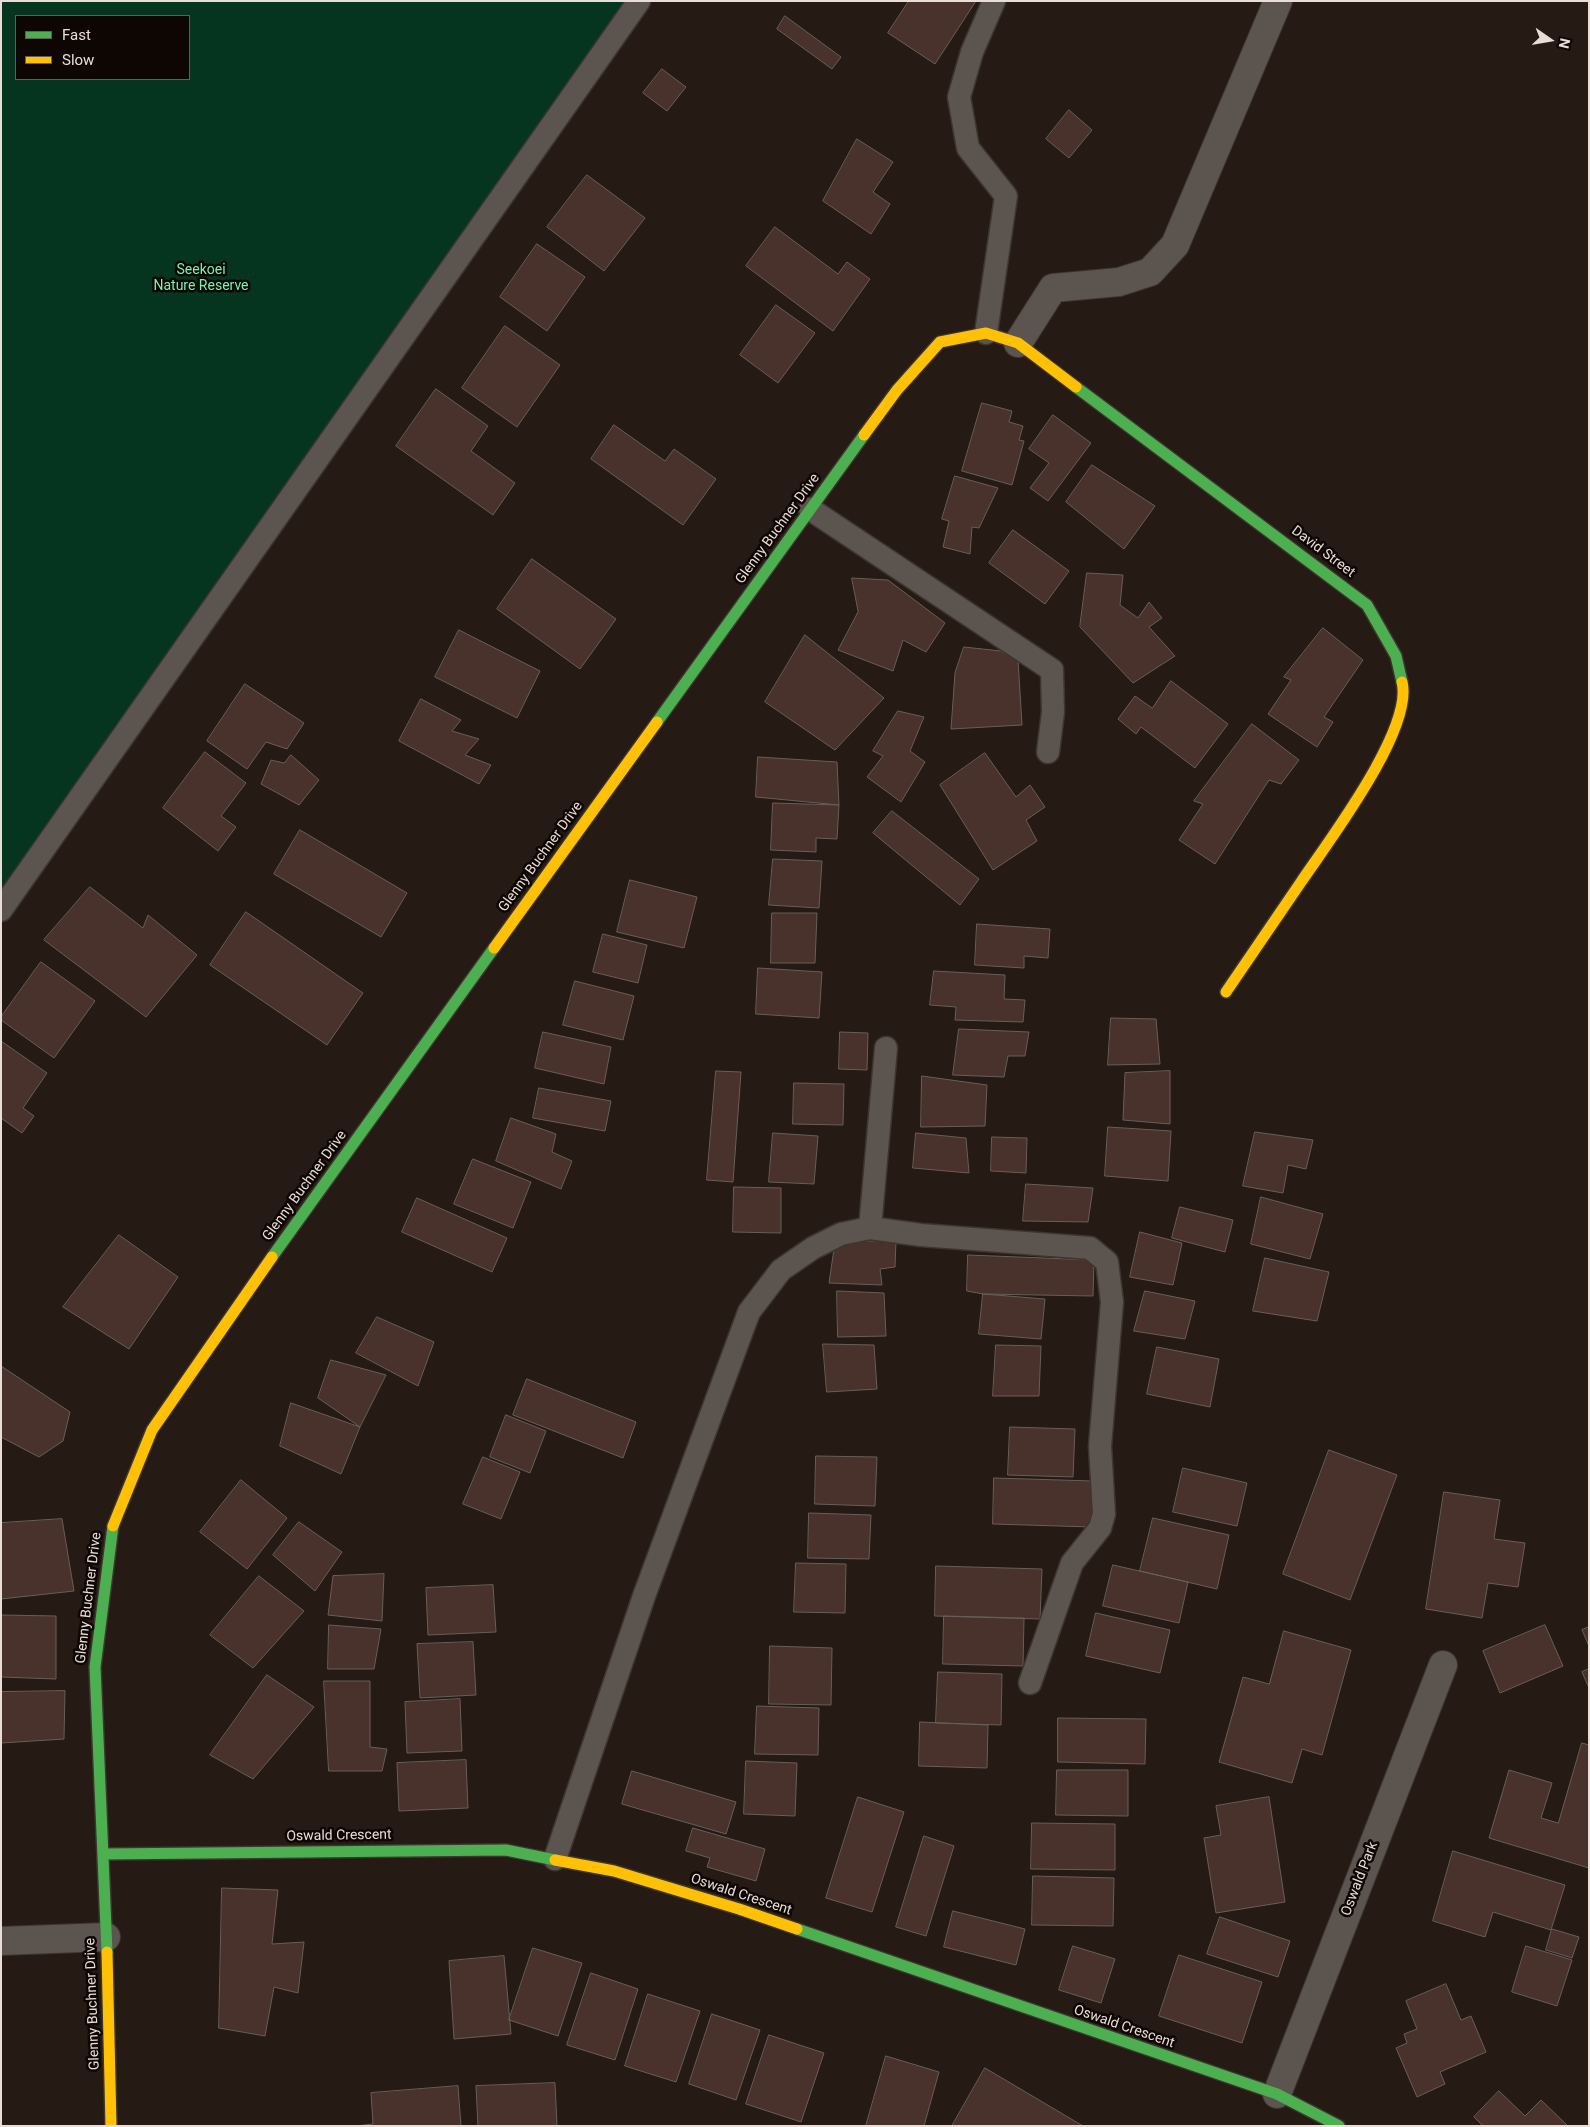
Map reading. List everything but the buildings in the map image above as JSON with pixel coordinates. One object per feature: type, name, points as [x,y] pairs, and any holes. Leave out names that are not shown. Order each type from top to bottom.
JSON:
[{"type":"street","points":[[1018,343],[1053,288],[1119,282],[1150,272],[1175,244],[1278,1]]},
{"type":"street","name":"David Street","points":[[897,390],[940,342],[986,334],[1018,343],[1367,604],[1396,656],[1404,688],[1398,722],[1368,784],[1226,992]]},
{"type":"street","name":"Glenny Buchner Drive","points":[[111,2126],[104,1854],[95,1667],[113,1526],[152,1430],[242,1299],[897,390]]},
{"type":"street","name":"Oswald Park","points":[[1277,2094],[1443,1665]]},
{"type":"street","name":"Oswald Crescent","points":[[104,1854],[506,1850],[614,1871],[739,1909],[1277,2094],[1339,2126]]},
{"type":"street","points":[[1,1941],[106,1937]]},
{"type":"lane","points":[[1,910],[640,1]]},
{"type":"lane","points":[[986,334],[1006,196],[968,148],[958,97],[972,52],[994,1]]},
{"type":"lane","points":[[810,510],[1052,670],[1053,712],[1048,752]]},
{"type":"lane","points":[[870,1228],[886,1048]]},
{"type":"lane","points":[[555,1859],[644,1596],[749,1312],[781,1270],[813,1248],[841,1234],[870,1228],[921,1235],[1090,1248],[1107,1262],[1112,1302],[1100,1446],[1104,1514],[1100,1528],[1072,1563],[1030,1684]]},
{"type":"green space","name":"Seekoei Nature Reserve","points":[[1,1],[639,1],[1,910]]},
{"type":"traffic: fast","points":[[1076,387],[1367,605],[1396,656],[1402,682]]},
{"type":"traffic: fast","points":[[657,722],[864,435]]},
{"type":"traffic: fast","points":[[272,1257],[494,948]]},
{"type":"traffic: fast","points":[[107,1952],[95,1667],[113,1526]]},
{"type":"traffic: fast","points":[[104,1854],[506,1850],[555,1860]]},
{"type":"traffic: fast","points":[[797,1929],[1277,2094],[1339,2126]]},
{"type":"traffic: slow","points":[[864,435],[897,390],[940,342],[986,333],[1018,343],[1076,387]]},
{"type":"traffic: slow","points":[[1226,992],[1366,785],[1395,727],[1402,702],[1402,682]]},
{"type":"traffic: slow","points":[[494,948],[657,722]]},
{"type":"traffic: slow","points":[[113,1526],[152,1430],[272,1257]]},
{"type":"traffic: slow","points":[[555,1860],[614,1871],[739,1909],[797,1929]]},
{"type":"traffic: slow","points":[[107,1952],[111,2126]]}]
